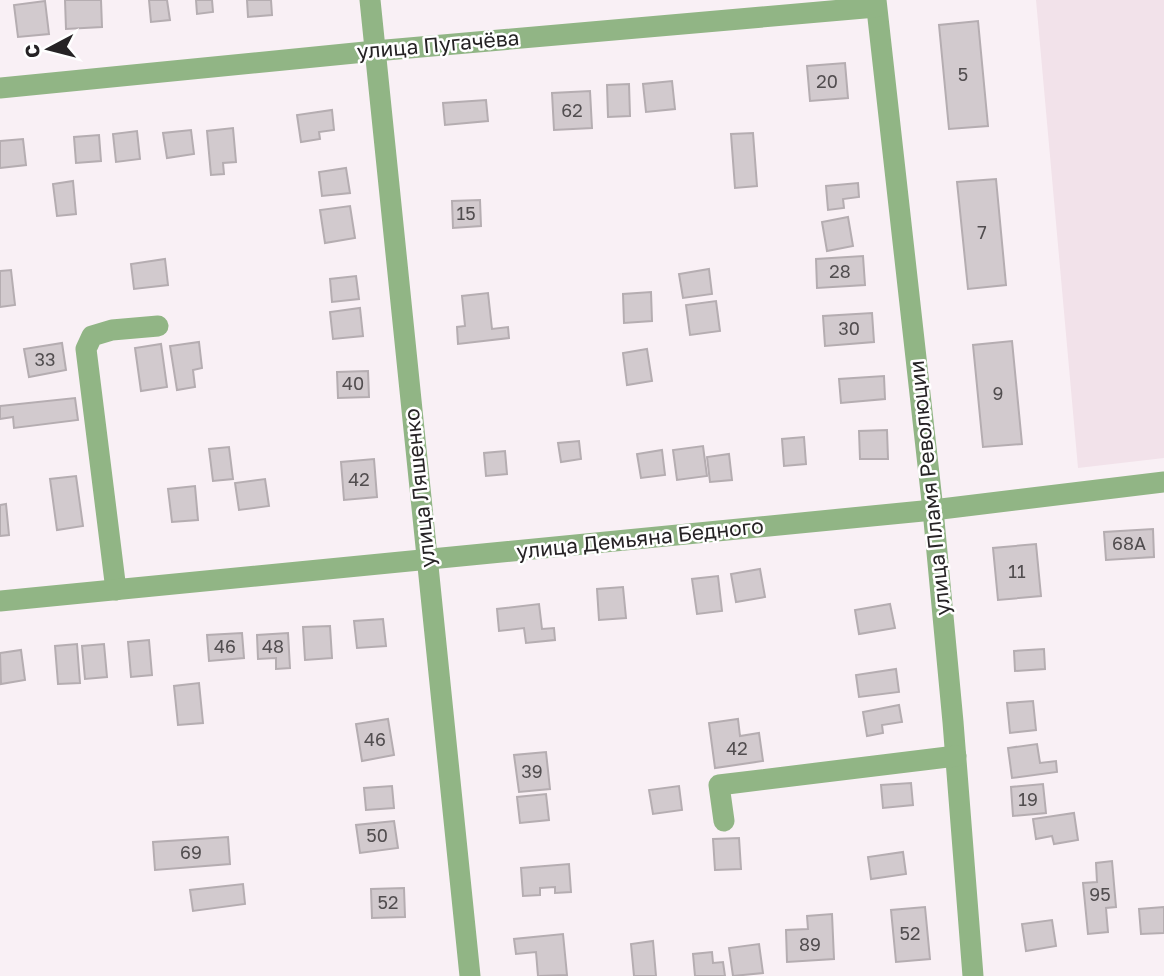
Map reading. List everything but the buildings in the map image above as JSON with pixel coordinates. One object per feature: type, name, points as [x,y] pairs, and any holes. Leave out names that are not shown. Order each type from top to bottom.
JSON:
[{"type":"street","name":"улица Ляшенко","points":[[370,0],[470,976]]},
{"type":"street","name":"улица Пугачёва","points":[[0,89],[876,4]]},
{"type":"street","name":"улица Пламя Революции","points":[[876,4],[933,510],[973,976]]},
{"type":"street","points":[[116,590],[86,349],[92,336],[112,330],[158,326]]},
{"type":"street","name":"улица Демьяна Бедного","points":[[0,601],[933,510],[1164,482]]},
{"type":"street","points":[[723,821],[719,785],[956,756]]},
{"type":"shaded area","points":[[1036,0],[1164,0],[1164,458],[1078,468]]}]
